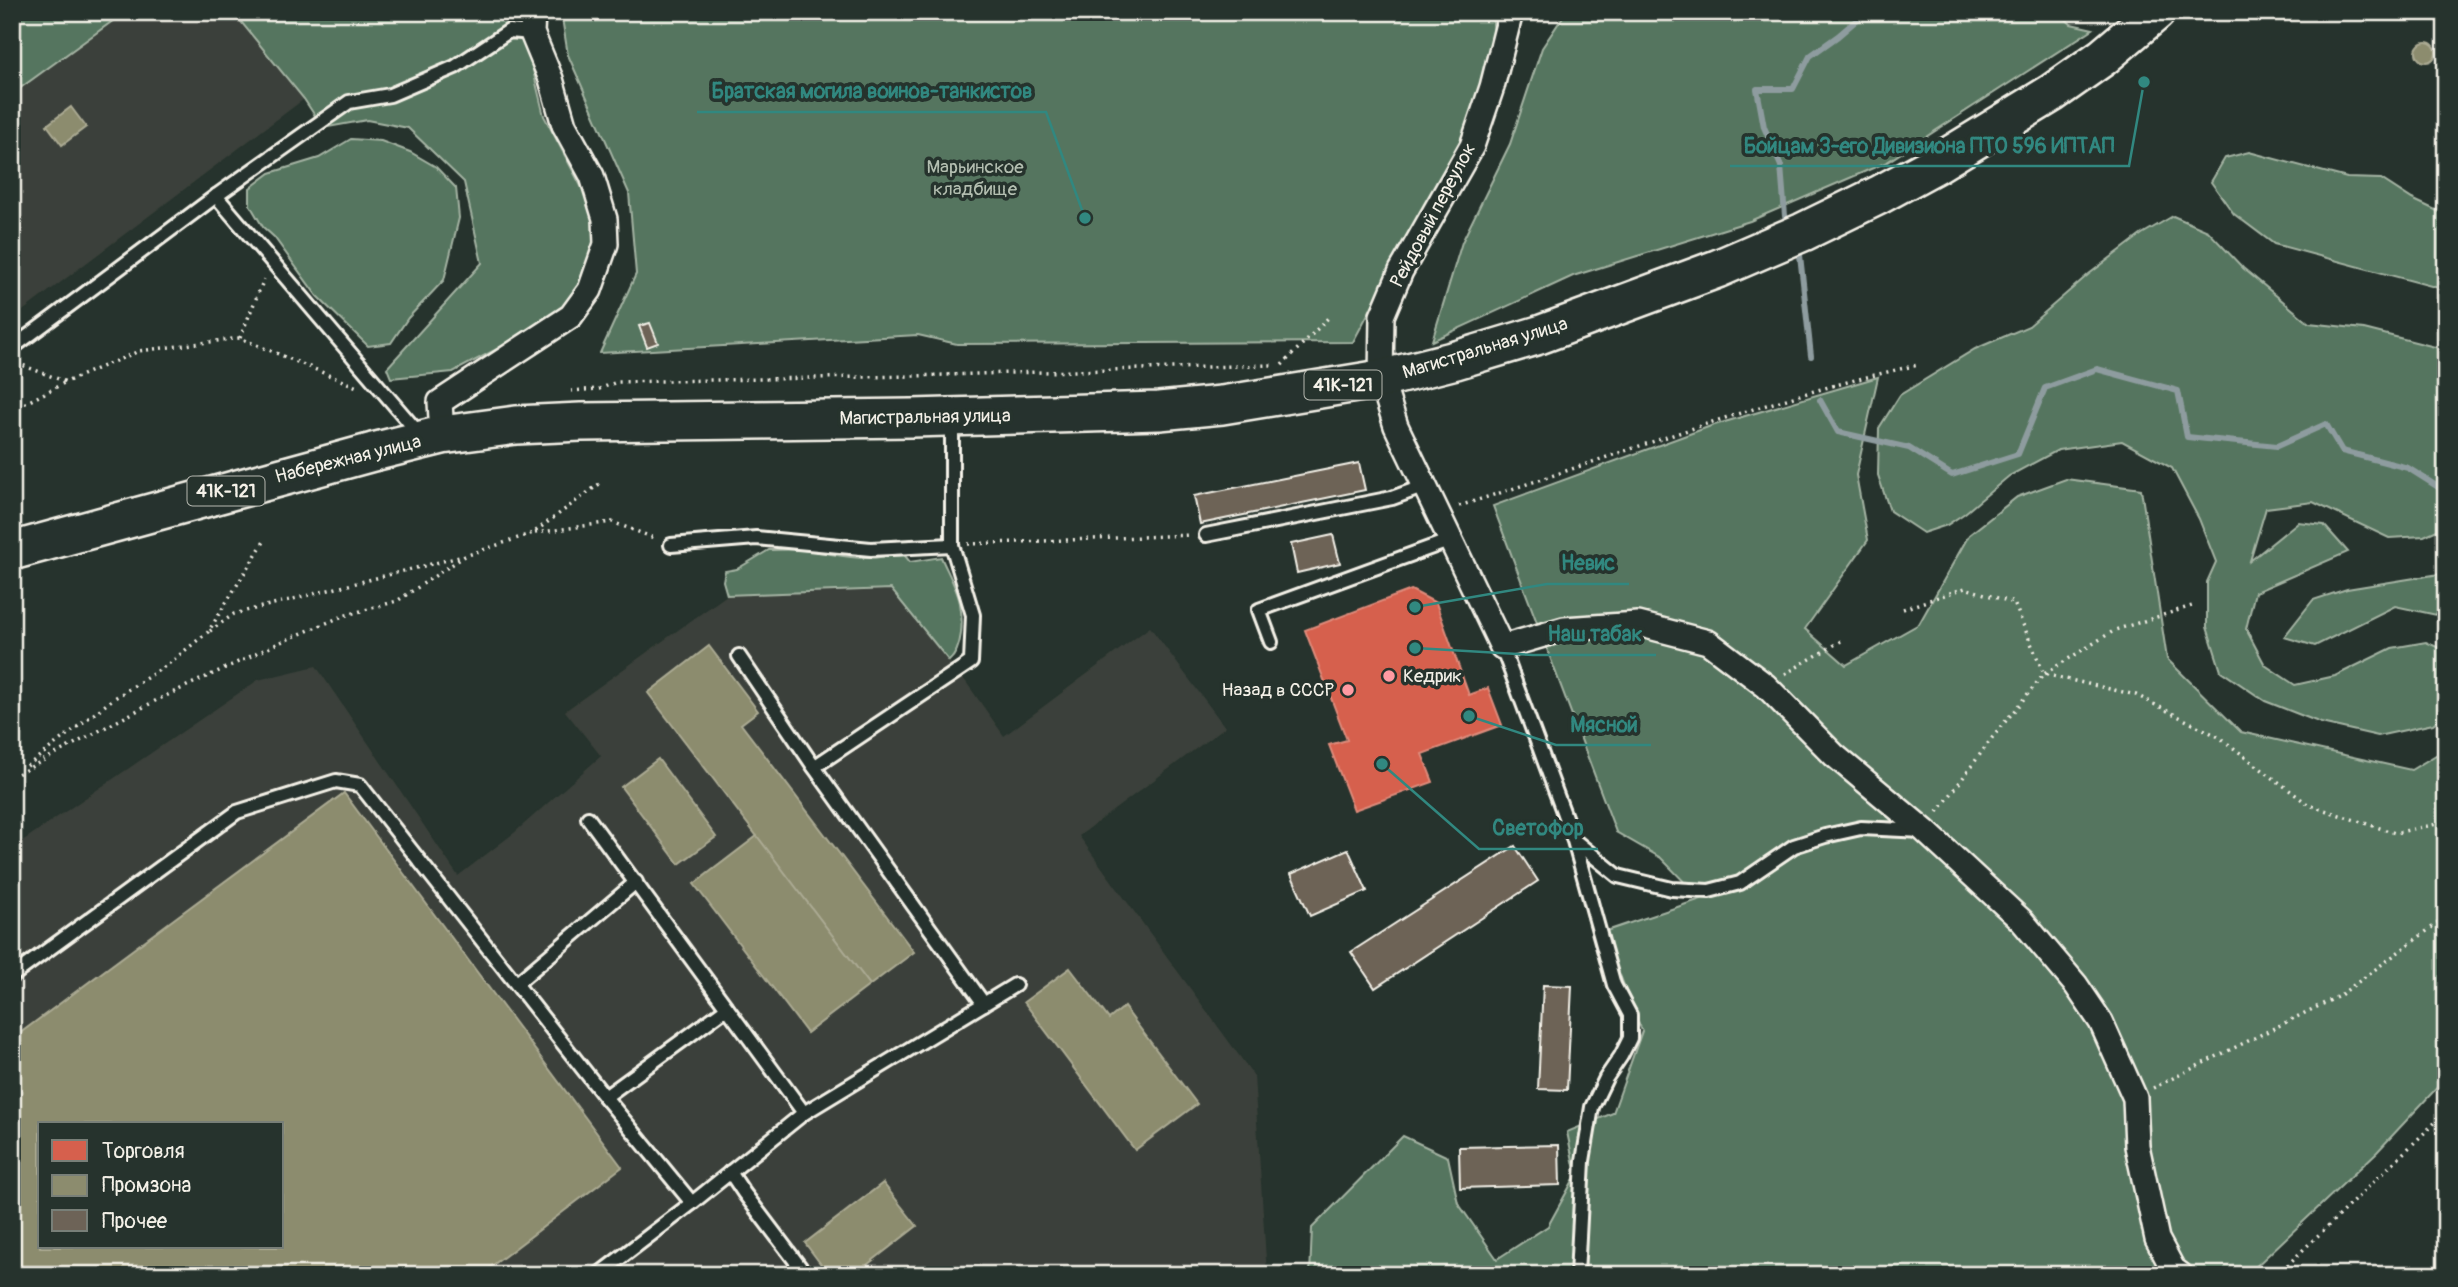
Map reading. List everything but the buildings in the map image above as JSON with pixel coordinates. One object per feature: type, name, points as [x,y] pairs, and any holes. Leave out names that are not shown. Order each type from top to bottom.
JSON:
[{"type":"main road","name":"Магистральная улица","points":[[433,437],[516,425],[581,422],[952,417],[1172,410],[1222,405],[1381,379],[1539,335],[1717,268],[1803,232],[1879,195],[1989,132],[2092,64],[2146,14]]},
{"type":"main road","name":"Набережная улица","points":[[12,551],[433,437]]},
{"type":"street","name":"Рейдовый переулок","points":[[1502,647],[1396,426],[1381,379],[1382,316],[1401,271],[1472,146],[1492,87],[1508,17]]},
{"type":"street","points":[[433,437],[440,401],[571,316],[590,290],[606,244],[605,219],[592,176],[564,125],[533,22]]},
{"type":"street","points":[[1502,647],[1564,629],[1638,624],[1708,642],[1766,686],[1834,755],[1924,831],[2022,921],[2076,985],[2101,1022],[2135,1098],[2137,1146],[2157,1239],[2174,1269],[2181,1275]]},
{"type":"lane","points":[[12,348],[216,195],[349,102],[390,95],[444,72],[509,31],[533,22]]},
{"type":"lane","points":[[216,195],[393,402],[433,437]]},
{"type":"lane","points":[[814,767],[971,662],[974,615],[952,545],[952,417]]},
{"type":"lane","points":[[1206,535],[1392,498],[1425,486]]},
{"type":"lane","points":[[671,545],[756,538],[871,549],[952,545]]},
{"type":"lane","points":[[1271,642],[1259,610],[1451,540]]},
{"type":"lane","points":[[1502,647],[1574,841],[1614,985],[1630,1015],[1630,1038],[1592,1107],[1583,1161],[1577,1275]]},
{"type":"lane","points":[[739,656],[814,767],[984,1004]]},
{"type":"lane","points":[[12,976],[237,812],[336,780],[360,785],[605,1097],[692,1203]]},
{"type":"lane","points":[[588,818],[804,1113]]},
{"type":"lane","points":[[1574,841],[1618,876],[1672,889],[1709,891],[1740,883],[1794,846],[1825,836],[1861,828],[1924,831]]},
{"type":"lane","points":[[517,983],[636,882]]},
{"type":"lane","points":[[598,1275],[804,1113],[1015,985]]},
{"type":"lane","points":[[605,1097],[727,1008]]},
{"type":"lane","points":[[730,1172],[806,1275]]},
{"type":"path","points":[[240,338],[271,260]]},
{"type":"path","points":[[617,382],[898,377],[1282,365],[1330,316]]},
{"type":"path","points":[[12,410],[66,382],[139,351],[240,338],[393,402]]},
{"type":"path","points":[[12,361],[66,382]]},
{"type":"path","points":[[1438,513],[1753,407],[1848,380],[1918,365]]},
{"type":"path","points":[[533,533],[602,482]]},
{"type":"path","points":[[12,777],[113,699],[167,665],[234,614],[464,556],[533,533],[612,522],[671,545]]},
{"type":"path","points":[[952,545],[1206,535]]},
{"type":"path","points":[[208,632],[265,540]]},
{"type":"path","points":[[19,772],[158,700],[281,642],[343,616],[397,601],[464,556]]},
{"type":"path","points":[[1903,609],[1965,588],[2014,603],[2044,674]]},
{"type":"path","points":[[1924,831],[1992,738],[2044,674],[2115,630],[2192,606]]},
{"type":"path","points":[[1766,686],[1841,641]]},
{"type":"path","points":[[2044,674],[2136,695],[2219,737],[2309,805],[2395,833],[2446,822]]},
{"type":"path","points":[[2135,1098],[2339,996],[2446,916]]},
{"type":"path","points":[[2277,1275],[2446,1112]]},
{"type":"shaded area","points":[[125,12],[233,12],[304,99],[12,319],[12,94]]},
{"type":"shaded area","points":[[891,589],[966,682],[1004,736],[1150,627],[1225,727],[1079,836],[1254,1076],[1267,1275],[12,1275],[12,848],[258,680],[316,666],[458,876],[514,833],[601,756],[565,711],[727,595]]},
{"type":"green space","points":[[12,12],[125,12],[12,94]]},
{"type":"green space","points":[[233,12],[519,12],[544,116],[592,207],[596,266],[554,319],[453,372],[391,378],[387,368],[482,263],[464,182],[408,128],[367,120],[323,128],[304,99]]},
{"type":"green space","name":"Марьинское кладбище","points":[[561,12],[1492,12],[1495,47],[1463,136],[1353,342],[957,344],[918,335],[600,353],[636,274],[629,193],[568,55]]},
{"type":"green space","points":[[1566,12],[2058,12],[2071,24],[2093,29],[1887,162],[1750,221],[1573,276],[1432,341],[1462,242],[1510,144],[1542,48]]},
{"type":"green space","points":[[351,139],[381,141],[410,152],[436,167],[456,188],[459,218],[444,280],[408,318],[391,343],[368,346],[317,296],[274,237],[263,227],[250,205],[250,188],[270,173],[319,158]]},
{"type":"green space","points":[[2249,152],[2347,178],[2381,179],[2412,199],[2446,215],[2446,290],[2274,244],[2234,214],[2211,182],[2225,158]]},
{"type":"green space","points":[[2173,216],[2208,231],[2243,268],[2309,323],[2364,329],[2446,348],[2446,526],[2424,536],[2389,538],[2313,502],[2266,508],[2250,561],[2298,522],[2324,525],[2348,552],[2255,592],[2246,629],[2265,665],[2295,685],[2335,676],[2392,648],[2426,642],[2446,651],[2446,713],[2433,724],[2378,736],[2321,723],[2265,701],[2221,671],[2207,627],[2207,582],[2216,562],[2199,519],[2172,468],[2122,441],[2058,450],[2009,476],[1947,525],[1923,533],[1890,511],[1878,475],[1879,428],[1900,395],[1975,349],[2029,326],[2089,274],[2142,234]]},
{"type":"green space","points":[[1878,377],[1856,475],[1868,540],[1805,629],[1846,665],[1919,624],[1969,535],[2017,497],[2066,479],[2141,489],[2167,659],[2241,732],[2411,770],[2446,749],[2446,1078],[2377,1152],[2247,1275],[1310,1275],[1312,1228],[1403,1136],[1448,1157],[1458,1203],[1497,1259],[1548,1226],[1576,1175],[1567,1132],[1613,1113],[1642,1031],[1603,932],[1701,899],[1661,858],[1616,832],[1493,506],[1711,426]]},
{"type":"green space","points":[[769,550],[803,550],[864,558],[876,558],[901,551],[910,562],[941,557],[957,591],[961,610],[961,634],[954,656],[949,661],[891,589],[727,595],[723,581],[725,571],[737,569]]},
{"type":"green space","points":[[2446,573],[2446,617],[2395,606],[2315,646],[2284,637],[2313,600],[2347,589]]},
{"type":"waterway","points":[[1785,216],[1781,166],[1764,127],[1757,89],[1793,89],[1810,56],[1866,12]]},
{"type":"waterway","points":[[1800,255],[1811,356]]},
{"type":"waterway","points":[[1820,400],[1838,432],[1909,448],[1952,475],[2018,454],[2045,388],[2097,369],[2178,391],[2187,437],[2277,446],[2326,424],[2342,451],[2408,468],[2446,492]]},
{"type":"place","name":"Бойцам 3-его Дивизиона ПТО 596 ИПТАП","points":[[2144,82]]},
{"type":"place","name":"Братская могила воинов-танкистов","points":[[1085,218]]},
{"type":"place","name":"Невис","points":[[1415,607]]},
{"type":"place","name":"Наш табак","points":[[1415,648]]},
{"type":"place","name":"Кедрик","points":[[1389,676]]},
{"type":"place","name":"Назад в СССР","points":[[1348,690]]},
{"type":"place","name":"Мясной","points":[[1469,716]]},
{"type":"place","name":"Светофор","points":[[1382,764]]}]
